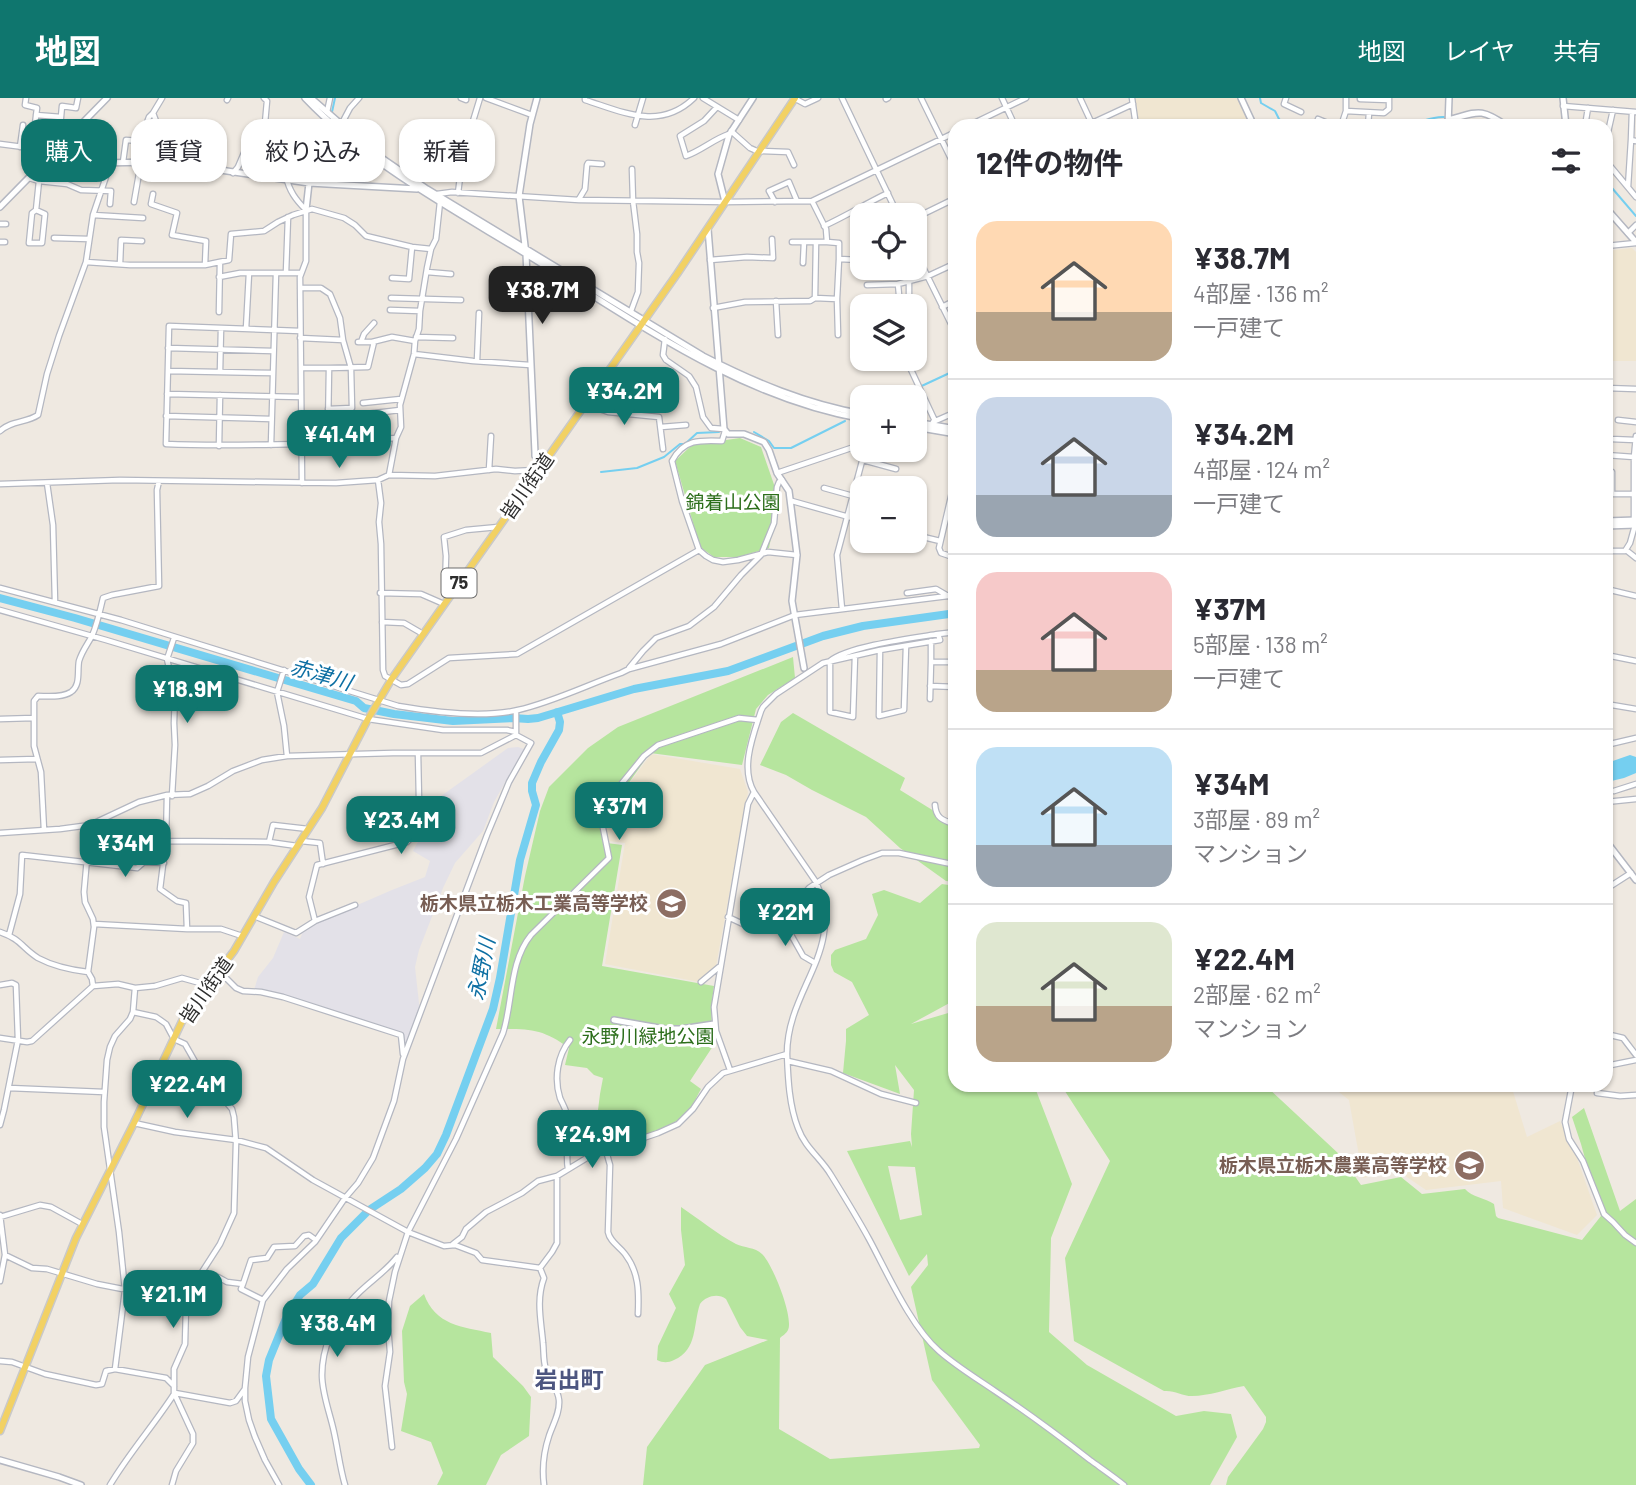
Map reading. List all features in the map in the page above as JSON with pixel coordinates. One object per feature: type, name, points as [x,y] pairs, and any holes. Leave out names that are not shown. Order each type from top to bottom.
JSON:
[{"type":"main road","name":"皆川街道","points":[[378,701],[708,229],[794,98]]},
{"type":"main road","name":"75","points":[[368,718],[378,701]]},
{"type":"main road","name":"皆川街道","points":[[0,1430],[82,1224],[190,1008],[219,971],[299,844],[329,795],[368,718]]},
{"type":"street","points":[[26,98],[25,105],[37,108],[36,119]]},
{"type":"street","points":[[36,115],[61,117],[62,106],[76,108],[78,98]]},
{"type":"street","points":[[86,119],[107,98]]},
{"type":"street","points":[[123,162],[126,140],[140,141],[149,117],[162,98]]},
{"type":"street","points":[[264,98],[267,101],[265,119]]},
{"type":"street","points":[[305,98],[349,139],[418,189],[433,195],[718,366]]},
{"type":"street","points":[[312,98],[335,119]]},
{"type":"street","points":[[327,112],[330,98]]},
{"type":"street","points":[[344,119],[359,98]]},
{"type":"street","points":[[461,98],[466,98]]},
{"type":"street","points":[[458,193],[463,155],[480,98]]},
{"type":"street","points":[[486,98],[532,115]]},
{"type":"street","points":[[537,98],[519,196],[525,251],[535,456],[542,465]]},
{"type":"street","points":[[585,98],[638,116],[658,117],[679,110],[694,98]]},
{"type":"street","points":[[635,125],[643,98]]},
{"type":"street","points":[[703,98],[738,120]]},
{"type":"street","points":[[725,202],[718,174],[730,132],[753,98]]},
{"type":"street","points":[[794,98],[805,104],[818,98]]},
{"type":"street","points":[[842,98],[892,203]]},
{"type":"street","points":[[921,98],[948,152]]},
{"type":"street","points":[[1002,98],[1012,119]]},
{"type":"street","points":[[983,119],[1026,98]]},
{"type":"street","points":[[1080,98],[1090,119]]},
{"type":"street","points":[[1241,98],[1251,119]]},
{"type":"street","points":[[1286,98],[1284,104],[1301,112]]},
{"type":"street","points":[[1343,119],[1346,98]]},
{"type":"street","points":[[1448,119],[1449,98]]},
{"type":"street","points":[[1563,98],[1565,119]]},
{"type":"street","points":[[1346,111],[1384,113],[1389,109],[1389,99],[1360,99]]},
{"type":"street","points":[[1101,119],[1132,101],[1135,119]]},
{"type":"street","points":[[1563,106],[1634,112],[1634,141],[1628,187]]},
{"type":"street","points":[[717,107],[704,121],[680,136],[686,156],[702,150],[730,132]]},
{"type":"street","points":[[1586,119],[1588,108]]},
{"type":"street","points":[[1610,119],[1612,110]]},
{"type":"street","points":[[1460,119],[1480,112],[1497,119]]},
{"type":"street","points":[[153,113],[155,119]]},
{"type":"street","points":[[1368,119],[1369,113]]},
{"type":"street","points":[[730,132],[750,148],[760,152],[788,152],[794,164]]},
{"type":"street","points":[[433,195],[458,193],[633,201],[812,201],[948,136]]},
{"type":"street","points":[[0,144],[20,147],[21,140]]},
{"type":"street","points":[[233,173],[241,160]]},
{"type":"street","points":[[385,160],[428,189],[440,202],[631,311],[665,339],[718,366],[792,396],[850,412]]},
{"type":"street","points":[[117,162],[131,162]]},
{"type":"street","points":[[579,200],[585,189],[587,164],[602,163]]},
{"type":"street","points":[[631,311],[638,292],[639,263],[636,252],[632,169]]},
{"type":"street","points":[[1613,169],[1636,197]]},
{"type":"street","points":[[227,172],[241,174]]},
{"type":"street","points":[[0,207],[25,182]]},
{"type":"street","points":[[36,210],[45,214],[41,243],[29,243],[39,182]]},
{"type":"street","points":[[48,182],[67,184],[81,190],[111,191],[110,204]]},
{"type":"street","points":[[0,430],[16,421],[29,420],[38,415],[47,374],[86,261],[93,215],[104,182]]},
{"type":"street","points":[[134,202],[138,182]]},
{"type":"street","points":[[288,182],[294,197],[306,210]]},
{"type":"street","points":[[304,182],[428,189]]},
{"type":"street","points":[[775,202],[769,191],[789,182],[798,202]]},
{"type":"street","points":[[302,483],[300,288],[306,261],[309,183]]},
{"type":"street","points":[[153,194],[151,204],[177,213],[172,235],[206,241],[205,265]]},
{"type":"street","points":[[824,226],[888,194]]},
{"type":"street","points":[[812,201],[824,226],[827,242]]},
{"type":"street","points":[[389,475],[396,438],[401,427],[401,399],[419,329],[440,202]]},
{"type":"street","points":[[927,212],[948,202]]},
{"type":"street","points":[[86,261],[205,265],[229,260],[230,234],[264,231],[288,217],[312,209],[344,218],[366,236],[431,249]]},
{"type":"street","points":[[93,215],[143,218]]},
{"type":"street","points":[[286,273],[288,217]]},
{"type":"street","points":[[1613,217],[1636,243]]},
{"type":"street","points":[[1628,233],[1636,225]]},
{"type":"street","points":[[708,229],[724,430],[722,441],[691,442],[679,451],[672,461],[682,501],[699,550],[713,560],[723,562],[768,552],[797,555]]},
{"type":"street","points":[[54,238],[89,239]]},
{"type":"street","points":[[709,261],[747,257],[773,258],[772,239]]},
{"type":"street","points":[[120,264],[121,240],[142,241]]},
{"type":"street","points":[[793,242],[839,243],[838,335]]},
{"type":"street","points":[[803,263],[804,242]]},
{"type":"street","points":[[815,298],[816,242]]},
{"type":"street","points":[[1613,245],[1636,243]]},
{"type":"street","points":[[392,278],[409,279],[412,247]]},
{"type":"street","points":[[839,259],[850,260]]},
{"type":"street","points":[[219,312],[220,262]]},
{"type":"street","points":[[867,285],[898,284],[928,276],[948,267]]},
{"type":"street","points":[[219,277],[240,272],[301,274]]},
{"type":"street","points":[[427,272],[451,274]]},
{"type":"street","points":[[246,329],[249,273]]},
{"type":"street","points":[[271,445],[276,273]]},
{"type":"street","points":[[928,276],[948,317]]},
{"type":"street","points":[[909,281],[909,294]]},
{"type":"street","points":[[898,284],[899,294]]},
{"type":"street","points":[[300,288],[321,288],[330,294],[340,318],[351,368],[352,408],[328,409]]},
{"type":"street","points":[[391,298],[461,300]]},
{"type":"street","points":[[713,308],[745,302],[837,299]]},
{"type":"street","points":[[776,301],[778,335]]},
{"type":"street","points":[[943,307],[948,304]]},
{"type":"street","points":[[390,310],[420,311]]},
{"type":"street","points":[[477,361],[480,313]]},
{"type":"street","points":[[374,323],[359,342],[374,342],[392,337],[453,338]]},
{"type":"street","points":[[300,331],[169,326],[166,444],[302,444]]},
{"type":"street","points":[[220,372],[221,328]]},
{"type":"street","points":[[300,338],[343,340]]},
{"type":"street","points":[[665,339],[663,355],[689,376],[696,387],[702,416],[711,428],[748,435],[764,442],[792,501],[797,555],[792,595],[804,671],[800,680],[763,706],[747,771],[754,792],[816,882],[824,903],[824,941],[791,1024],[787,1054],[798,1129],[811,1152],[828,1170],[902,1300],[930,1342],[1124,1485]]},
{"type":"street","points":[[301,368],[368,367],[374,342]]},
{"type":"street","points":[[168,348],[273,351]]},
{"type":"street","points":[[414,354],[530,365]]},
{"type":"street","points":[[302,429],[328,429],[329,369]]},
{"type":"street","points":[[167,371],[273,373]]},
{"type":"street","points":[[1613,388],[1636,389]]},
{"type":"street","points":[[167,394],[301,397]]},
{"type":"street","points":[[219,446],[220,395]]},
{"type":"street","points":[[363,403],[401,399]]},
{"type":"street","points":[[585,404],[608,412],[659,417],[663,449]]},
{"type":"street","points":[[358,446],[357,432],[368,430],[366,414],[400,410]]},
{"type":"street","points":[[927,422],[948,415]]},
{"type":"street","points":[[166,416],[271,419]]},
{"type":"street","points":[[1618,420],[1636,422]]},
{"type":"street","points":[[661,427],[686,425]]},
{"type":"street","points":[[927,425],[948,429]]},
{"type":"street","points":[[489,470],[491,436]]},
{"type":"street","points":[[382,451],[381,439],[396,438]]},
{"type":"street","points":[[1613,439],[1636,438],[1635,523],[1626,550]]},
{"type":"street","points":[[777,473],[850,448]]},
{"type":"street","points":[[1613,456],[1634,457]]},
{"type":"street","points":[[870,462],[896,469]]},
{"type":"street","points":[[0,484],[120,480],[302,483],[378,480],[389,475],[435,476],[489,470],[537,472]]},
{"type":"street","points":[[378,480],[381,503],[379,522],[383,673],[401,685],[408,684],[449,659],[517,654],[699,550]]},
{"type":"street","points":[[629,669],[656,638],[689,626],[714,607],[762,553],[774,523],[777,484],[782,480]]},
{"type":"street","points":[[44,830],[41,772],[34,746],[34,701],[38,696],[64,695],[75,687],[78,664],[83,649],[92,636],[103,598],[159,586],[159,481]]},
{"type":"street","points":[[47,483],[52,524],[55,602]]},
{"type":"street","points":[[824,488],[850,494]]},
{"type":"street","points":[[1613,494],[1634,494]]},
{"type":"street","points":[[792,501],[850,518]]},
{"type":"street","points":[[842,609],[837,555],[850,506]]},
{"type":"street","points":[[948,507],[940,541],[941,553],[948,555]]},
{"type":"street","points":[[1613,524],[1635,523]]},
{"type":"street","points":[[380,593],[421,594],[447,601],[444,537],[466,530],[498,527]]},
{"type":"street","points":[[927,538],[940,541]]},
{"type":"street","points":[[1613,552],[1626,550],[1636,558]]},
{"type":"street","points":[[0,589],[99,615],[378,701],[439,711],[493,713],[516,712],[629,669],[721,644],[795,617],[948,596]]},
{"type":"street","points":[[907,593],[936,589],[948,594]]},
{"type":"street","points":[[1613,591],[1636,596]]},
{"type":"street","points":[[0,610],[168,657],[368,718],[443,730],[516,731],[531,743],[509,782],[486,835],[403,1059],[394,1101],[377,1149],[358,1183],[316,1240],[287,1269],[263,1300],[248,1357],[245,1388],[249,1420],[265,1461],[279,1485]]},
{"type":"street","points":[[382,622],[404,623],[423,634]]},
{"type":"street","points":[[830,661],[843,653],[948,633]]},
{"type":"street","points":[[804,671],[830,661],[940,640],[939,634]]},
{"type":"street","points":[[174,638],[168,657],[176,695],[175,746],[160,889],[177,901],[186,903],[187,929]]},
{"type":"street","points":[[930,699],[931,641]]},
{"type":"street","points":[[880,650],[879,716],[904,710],[906,646]]},
{"type":"street","points":[[830,661],[830,712],[853,717],[855,656]]},
{"type":"street","points":[[1613,656],[1636,661]]},
{"type":"street","points":[[932,662],[948,663]]},
{"type":"street","points":[[283,672],[277,691],[287,756]]},
{"type":"street","points":[[930,686],[948,687]]},
{"type":"street","points":[[1613,705],[1636,709]]},
{"type":"street","points":[[516,712],[516,731]]},
{"type":"street","points":[[392,1447],[385,1385],[390,1361],[389,1301],[400,1253],[456,1139],[503,1033],[521,950],[531,935],[609,858],[601,818],[605,806],[644,756],[658,745],[739,718],[758,720]]},
{"type":"street","points":[[0,719],[33,719]]},
{"type":"street","points":[[0,833],[90,825],[139,802],[169,795],[190,794],[249,764],[287,756],[481,753],[516,731]]},
{"type":"street","points":[[1613,743],[1636,738]]},
{"type":"street","points":[[315,922],[309,897],[317,865],[407,842],[413,837],[422,813],[419,800],[418,752]]},
{"type":"street","points":[[0,760],[37,759]]},
{"type":"street","points":[[1613,791],[1636,784]]},
{"type":"street","points":[[730,1070],[714,1024],[715,996],[748,804],[754,792]]},
{"type":"street","points":[[1613,801],[1636,799]]},
{"type":"street","points":[[935,804],[935,813],[948,822]]},
{"type":"street","points":[[90,825],[84,892],[94,924],[88,972],[93,986]]},
{"type":"street","points":[[269,842],[273,825],[308,829]]},
{"type":"street","points":[[166,841],[320,843],[323,863]]},
{"type":"street","points":[[1613,850],[1636,880]]},
{"type":"street","points":[[728,917],[743,924],[760,920],[798,900],[816,882],[863,860],[889,852],[948,862]]},
{"type":"street","points":[[9,935],[20,894],[22,855],[136,868],[144,862],[164,863]]},
{"type":"street","points":[[1613,885],[1631,873]]},
{"type":"street","points":[[253,916],[296,933],[355,905]]},
{"type":"street","points":[[780,909],[785,924],[803,956],[815,963]]},
{"type":"street","points":[[94,924],[221,929],[242,936]]},
{"type":"street","points":[[0,933],[18,940],[38,958],[69,970],[88,972]]},
{"type":"street","points":[[701,982],[720,967]]},
{"type":"street","points":[[219,971],[236,988],[243,991],[283,997],[401,1035],[403,1059]]},
{"type":"street","points":[[0,1038],[27,1042],[38,1038],[93,986],[118,984],[135,988],[155,986],[182,978],[207,985]]},
{"type":"street","points":[[0,985],[16,985],[18,1040],[0,1125]]},
{"type":"street","points":[[116,1369],[125,1290],[104,1127],[104,1092],[110,1047],[133,1012],[135,988]]},
{"type":"street","points":[[133,1012],[156,1017],[166,1024],[174,1039],[185,1044],[202,1074],[232,1109],[236,1140],[234,1213],[220,1244],[193,1286],[186,1306],[185,1344],[174,1369],[174,1393],[193,1434],[192,1443],[176,1471],[172,1485]]},
{"type":"street","points":[[614,1020],[665,1029],[714,1024]]},
{"type":"street","points":[[1613,1036],[1623,1038],[1636,1055]]},
{"type":"street","points":[[568,1169],[568,1122],[559,1095],[557,1075],[562,1052],[570,1040]]},
{"type":"street","points":[[452,1245],[486,1212],[522,1193],[538,1181],[557,1176],[582,1160],[678,1124],[693,1109],[708,1087],[730,1070],[787,1054]]},
{"type":"street","points":[[788,1060],[831,1071],[867,1089],[916,1103]]},
{"type":"street","points":[[1613,1065],[1636,1060]]},
{"type":"street","points":[[9,1088],[104,1092]]},
{"type":"street","points":[[1571,1092],[1565,1122],[1569,1139],[1583,1161],[1604,1214],[1636,1243]]},
{"type":"street","points":[[1597,1093],[1636,1095]]},
{"type":"street","points":[[134,1123],[175,1132],[236,1140],[266,1148],[313,1180],[425,1240],[476,1253],[482,1260],[540,1268]]},
{"type":"street","points":[[606,1151],[610,1164],[609,1238],[624,1252],[635,1271],[638,1283],[638,1314]]},
{"type":"street","points":[[540,1268],[557,1243],[557,1176]]},
{"type":"street","points":[[0,1281],[5,1255],[0,1216],[40,1205],[82,1224]]},
{"type":"street","points":[[263,1300],[241,1289],[251,1260],[267,1258],[274,1247],[295,1246],[304,1236],[309,1235],[316,1240]]},
{"type":"street","points":[[345,1485],[325,1395],[322,1375],[325,1352],[332,1329],[349,1302],[389,1267],[400,1253]]},
{"type":"street","points":[[5,1255],[32,1268],[47,1269],[125,1290],[153,1293],[177,1283],[187,1274],[218,1277],[228,1282],[243,1284]]},
{"type":"street","points":[[540,1268],[544,1278],[540,1289],[539,1314],[543,1359],[559,1398],[559,1411],[546,1448],[544,1485]]},
{"type":"street","points":[[0,1361],[96,1385],[102,1384],[106,1371],[116,1369],[166,1378],[174,1386]]},
{"type":"street","points":[[174,1393],[230,1403],[236,1401],[245,1388]]},
{"type":"street","points":[[110,1485],[174,1393]]},
{"type":"street","points":[[0,1460],[81,1485]]},
{"type":"shaded area","points":[[1134,98],[1237,98],[1247,119],[1137,119]]},
{"type":"shaded area","points":[[1632,248],[1636,252],[1636,361],[1613,361],[1613,250]]},
{"type":"shaded area","points":[[508,748],[524,749],[494,802],[483,831],[455,863],[419,950],[415,967],[420,1012],[405,1052],[402,1033],[269,992],[254,990],[258,977],[273,958],[284,932],[300,939],[302,932],[318,922],[425,877],[430,861],[413,851],[431,818],[430,804]]},
{"type":"shaded area","name":"栃木県立栃木工業高等学校","points":[[651,754],[740,769],[748,792],[716,966],[699,982],[605,964],[625,843],[608,841],[604,818]]},
{"type":"shaded area","name":"栃木県立栃木農業高等学校","points":[[1339,1092],[1513,1092],[1527,1137],[1560,1121],[1577,1158],[1597,1215],[1577,1235],[1503,1208],[1501,1181],[1426,1190],[1398,1171],[1363,1178],[1349,1100]]},
{"type":"green space","name":"錦着山公園","points":[[740,438],[761,447],[779,499],[769,548],[738,557],[714,557],[700,547],[675,461],[692,445]]},
{"type":"green space","name":"永野川緑地公園","points":[[793,657],[795,678],[768,695],[756,709],[742,765],[650,753],[603,819],[607,843],[622,845],[602,966],[714,986],[712,1029],[715,1043],[690,1081],[701,1089],[690,1109],[682,1117],[661,1129],[600,1149],[603,1134],[598,1110],[603,1078],[594,1075],[587,1068],[565,1065],[569,1048],[543,1033],[496,1029],[525,876],[540,811],[549,787],[588,748],[618,727]]},
{"type":"green space","points":[[793,713],[905,778],[900,790],[948,820],[948,881],[900,848],[866,817],[786,775],[760,765],[781,722]]},
{"type":"green space","points":[[942,884],[948,885],[948,1004],[911,1024],[948,1013],[948,1092],[1037,1092],[1072,1184],[1051,1238],[1049,1332],[1087,1365],[1176,1416],[1204,1411],[1231,1414],[1237,1437],[1210,1485],[643,1485],[647,1447],[705,1365],[768,1340],[747,1336],[726,1299],[712,1296],[700,1304],[691,1343],[682,1356],[666,1362],[657,1360],[658,1346],[676,1308],[669,1294],[685,1265],[681,1207],[729,1240],[759,1252],[766,1259],[776,1279],[789,1323],[787,1331],[780,1338],[779,1429],[830,1459],[979,1448],[980,1445],[932,1380],[911,1287],[928,1265],[927,1254],[909,1276],[847,1151],[910,1141],[912,1147],[914,1090],[895,1065],[900,1094],[843,1073],[846,1029],[869,1015],[852,982],[834,972],[831,965],[831,955],[835,950],[866,939],[878,915],[872,894],[884,890],[920,903]],"holes":[[[888,1166],[915,1167],[922,1215],[900,1220]]]},
{"type":"green space","points":[[1066,1092],[1272,1092],[1340,1155],[1361,1185],[1401,1177],[1422,1194],[1465,1189],[1494,1204],[1498,1218],[1582,1240],[1601,1216],[1572,1117],[1584,1108],[1620,1211],[1636,1199],[1636,1485],[1226,1485],[1228,1477],[1266,1422],[1266,1417],[1244,1386],[1198,1396],[1164,1391],[1074,1341],[1065,1258],[1110,1161]]},
{"type":"green space","points":[[424,1294],[442,1318],[460,1326],[491,1333],[493,1357],[531,1397],[529,1436],[501,1455],[486,1485],[437,1485],[443,1473],[431,1442],[401,1431],[407,1394],[402,1331],[410,1306]]},
{"type":"water","points":[[1630,755],[1636,757],[1636,773],[1613,781],[1613,761]]},
{"type":"waterway","points":[[332,112],[335,98]]},
{"type":"waterway","points":[[1260,98],[1261,103],[1275,111],[1279,119]]},
{"type":"waterway","points":[[1430,119],[1444,117]]},
{"type":"waterway","points":[[1613,189],[1636,216]]},
{"type":"waterway","points":[[924,385],[948,374]]},
{"type":"waterway","points":[[754,432],[769,441],[774,448],[791,448],[845,421]]},
{"type":"waterway","points":[[601,472],[637,468],[664,457],[697,433],[719,432]]},
{"type":"waterway","name":"赤津川","points":[[0,598],[356,701],[364,708],[453,721],[538,718],[634,689],[728,671],[823,636],[863,626],[948,614]]},
{"type":"waterway","name":"永野川","points":[[311,1485],[271,1419],[266,1376],[269,1360],[287,1316],[300,1295],[313,1284],[341,1238],[369,1210],[401,1189],[425,1168],[437,1154],[446,1135],[493,1009],[520,860],[536,805],[532,783],[559,730],[557,712]]},
{"type":"place","name":"栃木県立栃木工業高等学校","points":[[671,903]]},
{"type":"place","name":"栃木県立栃木農業高等学校","points":[[1470,1165]]},
{"type":"district","name":"岩出町","points":[[569,1380]]}]
